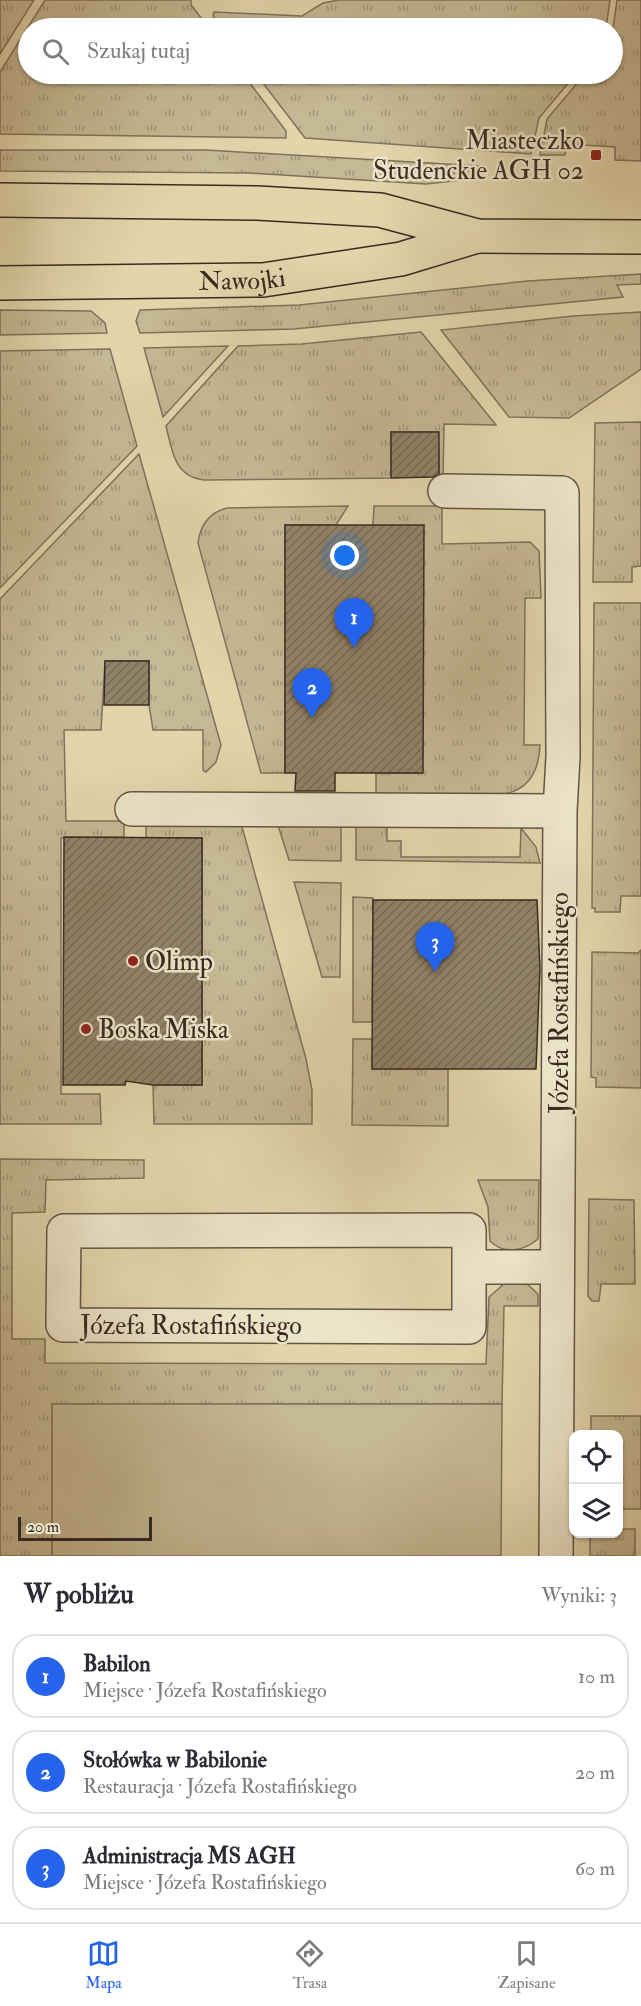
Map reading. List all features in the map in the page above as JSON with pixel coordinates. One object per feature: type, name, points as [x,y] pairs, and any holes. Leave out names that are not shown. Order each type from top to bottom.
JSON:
[{"type":"main road","name":"Nawojki","points":[[0,200],[212,201],[380,210],[477,236],[641,237]]},
{"type":"main road","name":"Nawojki","points":[[0,283],[263,280],[400,259],[477,236]]},
{"type":"street","name":"Józefa Rostafińskiego","points":[[445,491],[562,493],[563,757],[560,811],[556,1267],[556,1556]]},
{"type":"street","points":[[132,809],[560,811]]},
{"type":"street","name":"Józefa Rostafińskiego","points":[[469,1230],[469,1267],[469,1326],[63,1324],[64,1231],[469,1230]]},
{"type":"street","points":[[469,1267],[556,1267]]},
{"type":"green space","points":[[0,0],[34,0],[23,18],[18,18],[18,25],[0,54]]},
{"type":"green space","points":[[45,0],[191,0],[191,5],[201,18],[34,18]]},
{"type":"green space","points":[[339,0],[610,0],[607,18],[215,18],[213,16],[214,12],[302,16],[323,3]]},
{"type":"green space","points":[[617,0],[641,0],[641,161],[615,160],[615,147],[567,144],[565,155],[540,155],[547,119],[577,84],[623,84],[623,18],[614,18]]},
{"type":"green space","points":[[18,43],[18,84],[251,84],[286,131],[286,138],[0,134],[0,72]]},
{"type":"green space","points":[[264,84],[568,84],[539,118],[531,154],[305,138]]},
{"type":"green space","points":[[0,150],[206,150],[480,166],[479,178],[426,184],[249,173],[0,171]]},
{"type":"green space","points":[[641,274],[641,284],[617,285],[623,297],[294,329],[140,333],[136,321],[140,310],[299,305],[528,281]]},
{"type":"green space","points":[[0,310],[91,311],[105,323],[107,333],[0,335]]},
{"type":"green space","points":[[641,312],[641,369],[569,418],[509,417],[441,330],[573,316]]},
{"type":"green space","points":[[421,332],[496,425],[444,424],[443,478],[439,477],[438,432],[391,432],[391,478],[204,480],[186,474],[176,461],[166,426],[238,346],[302,344]]},
{"type":"green space","points":[[228,346],[163,417],[144,348]]},
{"type":"green space","points":[[110,349],[137,446],[0,588],[0,351]]},
{"type":"green space","points":[[641,422],[641,566],[632,567],[632,582],[593,582],[595,423]]},
{"type":"green space","points":[[139,454],[221,745],[216,762],[206,772],[203,770],[203,730],[153,730],[149,705],[149,661],[105,661],[101,730],[64,730],[66,821],[124,821],[124,837],[61,838],[61,1094],[100,1094],[101,1124],[0,1124],[0,599]]},
{"type":"green space","points":[[348,506],[336,525],[285,525],[285,773],[261,773],[198,543],[201,530],[211,516],[227,508]]},
{"type":"green space","points":[[374,506],[442,506],[442,544],[530,542],[539,551],[541,598],[525,598],[524,745],[540,745],[539,754],[531,777],[520,788],[512,792],[503,794],[376,795],[376,773],[422,773],[373,525]]},
{"type":"green space","points":[[594,603],[641,603],[641,896],[621,896],[620,912],[595,912],[595,908],[592,908]]},
{"type":"green space","points":[[146,822],[241,823],[306,1059],[312,1090],[312,1124],[154,1124],[153,1085],[202,1085],[202,838],[146,838]]},
{"type":"green space","points":[[277,822],[341,823],[341,861],[289,860]]},
{"type":"green space","points":[[387,825],[387,841],[401,841],[401,857],[520,857],[521,828],[536,847],[540,863],[356,860],[356,826]]},
{"type":"green space","points":[[294,882],[341,883],[340,977],[322,977]]},
{"type":"green space","points":[[353,897],[373,898],[372,1022],[353,1022]]},
{"type":"green space","points":[[641,950],[641,1088],[596,1087],[596,1078],[591,1077],[592,952],[638,953]]},
{"type":"green space","points":[[353,1039],[372,1039],[372,1069],[448,1069],[448,1126],[352,1125]]},
{"type":"green space","points":[[0,1159],[144,1160],[144,1178],[46,1180],[45,1212],[12,1213],[12,1339],[45,1339],[45,1363],[486,1364],[489,1297],[504,1284],[526,1283],[538,1294],[538,1306],[504,1306],[502,1404],[52,1404],[52,1556],[0,1556]]},
{"type":"green space","points":[[478,1180],[539,1180],[538,1239],[514,1250],[501,1248],[490,1241],[488,1207]]},
{"type":"green space","points":[[589,1199],[634,1200],[635,1284],[601,1284],[599,1301],[592,1301],[588,1296]]},
{"type":"green space","points":[[52,1404],[502,1404],[501,1556],[52,1556]]},
{"type":"green space","points":[[591,1416],[641,1416],[641,1509],[623,1509],[623,1430],[591,1430]]},
{"type":"green space","points":[[623,1529],[635,1529],[635,1556],[590,1556],[590,1538],[623,1538]]},
{"type":"building","points":[[391,432],[439,432],[439,474],[433,477],[391,478]]},
{"type":"building","points":[[285,525],[424,525],[423,773],[335,773],[335,791],[295,791],[296,773],[285,773]]},
{"type":"building","points":[[105,661],[149,661],[149,705],[104,705]]},
{"type":"building","name":"Olimp","points":[[64,837],[202,838],[202,1085],[153,1085],[126,1081],[125,1085],[63,1085]]},
{"type":"building","points":[[373,900],[537,900],[540,969],[536,1069],[372,1069]]},
{"type":"place","name":"Miasteczko Studenckie AGH 02","points":[[596,155]]},
{"type":"place","name":"Babilon","points":[[354,648]]},
{"type":"place","name":"Stołówka w Babilonie","points":[[312,718]]},
{"type":"place","name":"Olimp","points":[[133,961]]},
{"type":"place","name":"Administracja MS AGH","points":[[435,972]]},
{"type":"place","name":"Boska Miska","points":[[86,1029]]}]
